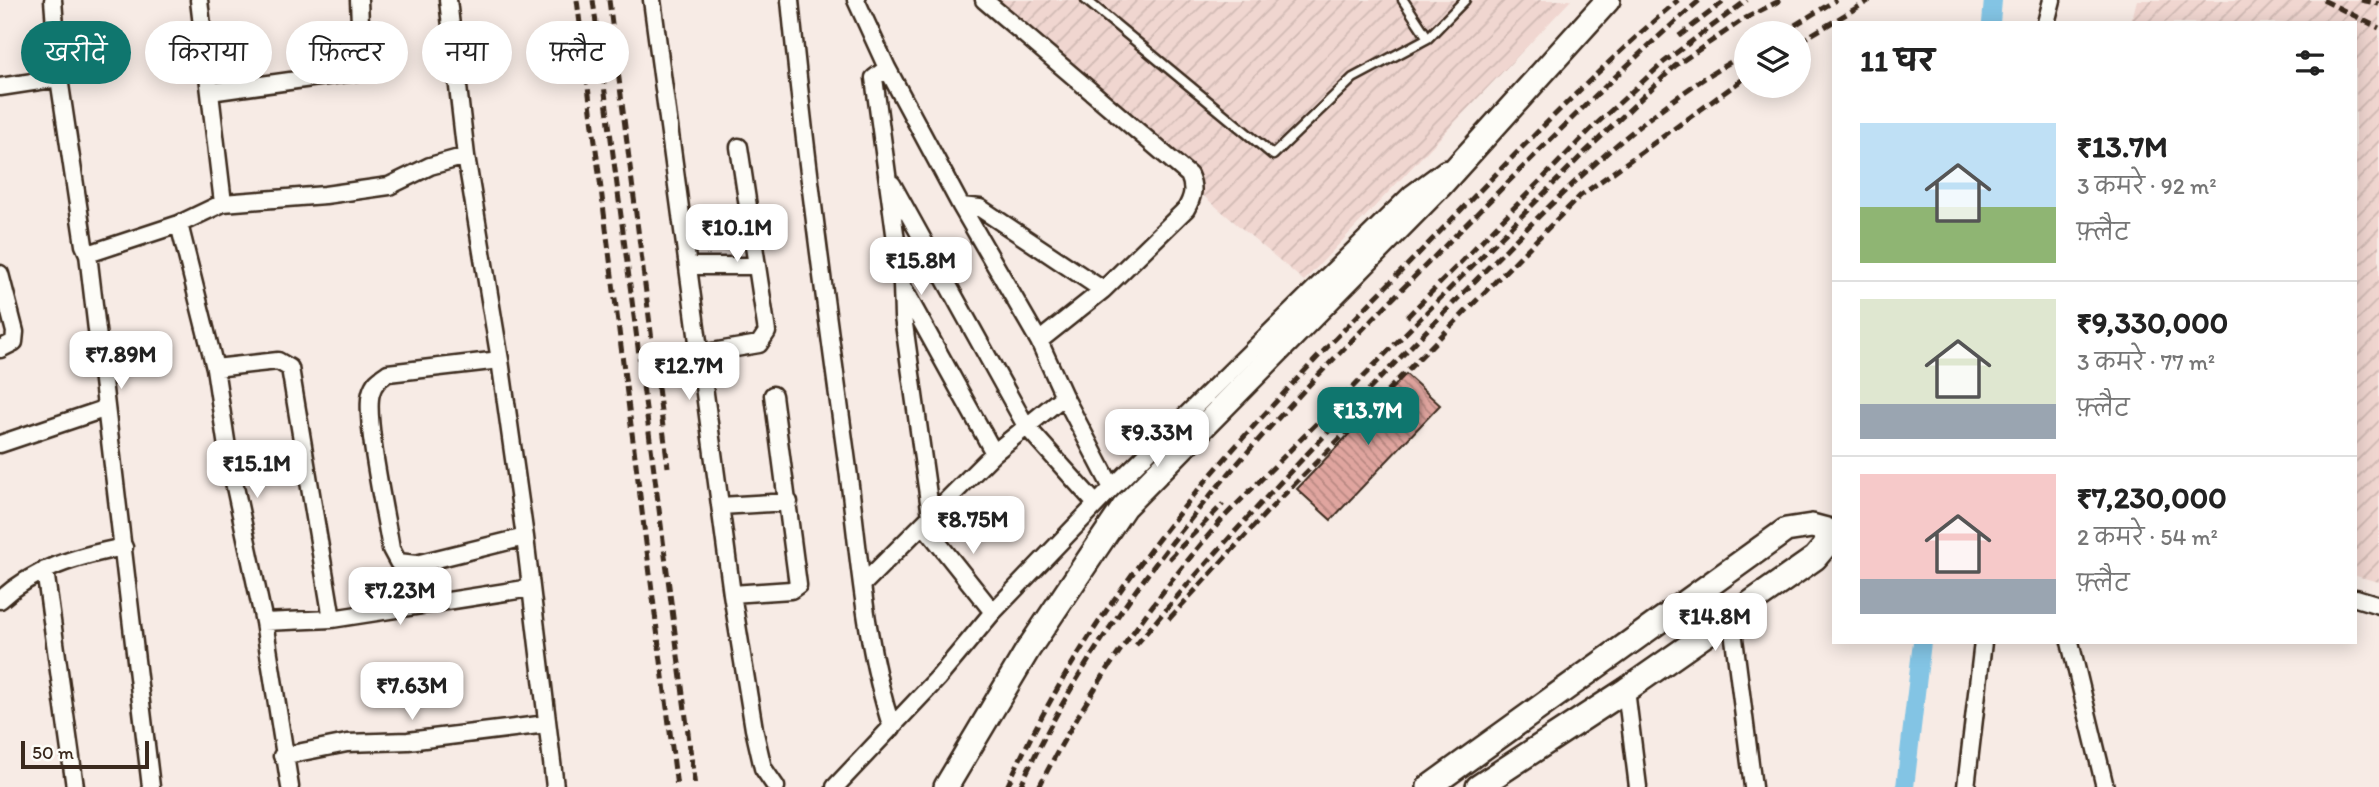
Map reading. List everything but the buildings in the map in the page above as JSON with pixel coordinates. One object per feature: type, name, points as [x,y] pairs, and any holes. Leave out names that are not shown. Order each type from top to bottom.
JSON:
[{"type":"street","points":[[54,0],[55,21]]},
{"type":"street","points":[[199,0],[223,203]]},
{"type":"street","points":[[210,92],[362,71],[359,0]]},
{"type":"street","points":[[448,0],[466,156],[500,360],[525,537],[555,787]]},
{"type":"street","points":[[652,0],[732,594],[754,729],[764,768],[776,787]]},
{"type":"street","points":[[790,0],[805,156],[863,584],[878,687],[892,728]]},
{"type":"street","points":[[856,0],[887,68],[961,206],[1040,341],[1064,396],[1112,488]]},
{"type":"street","points":[[984,0],[1189,176],[1193,183],[1194,193],[1185,209],[1102,290],[1040,341]]},
{"type":"street","points":[[946,787],[1027,651],[1124,507],[1476,146],[1608,0]]},
{"type":"street","points":[[2047,21],[2052,0]]},
{"type":"street","points":[[887,68],[874,78],[902,285],[903,317],[928,520],[993,612]]},
{"type":"street","points":[[0,87],[21,84]]},
{"type":"street","points":[[60,84],[84,246],[88,254],[104,409],[124,547],[151,787]]},
{"type":"street","points":[[835,787],[892,728],[993,612],[1112,488],[1411,194],[1476,146]]},
{"type":"street","points":[[700,354],[759,344],[765,340],[767,332],[738,148]]},
{"type":"street","points":[[88,254],[179,224],[223,203],[325,195],[389,186],[430,166],[466,156]]},
{"type":"street","points":[[886,174],[1026,426],[1096,504]]},
{"type":"street","points":[[961,206],[980,208],[1102,290]]},
{"type":"street","points":[[179,224],[215,368],[228,454],[264,622],[282,756],[289,787]]},
{"type":"street","points":[[689,266],[756,266]]},
{"type":"street","points":[[0,274],[15,332],[14,342],[0,349]]},
{"type":"street","points":[[902,285],[994,453]]},
{"type":"street","points":[[500,360],[388,373],[376,381],[370,394],[371,421],[391,549],[398,562],[416,564],[525,537]]},
{"type":"street","points":[[215,368],[278,361],[290,368],[332,619]]},
{"type":"street","points":[[732,594],[791,590],[798,584],[773,395]]},
{"type":"street","points":[[863,584],[994,453],[1064,396]]},
{"type":"street","points":[[0,444],[104,409]]},
{"type":"street","points":[[720,506],[789,502]]},
{"type":"street","points":[[1429,787],[1786,530],[1812,526],[1830,530],[1826,545],[1815,558],[1503,778],[1478,787]]},
{"type":"street","points":[[0,600],[12,589],[70,558],[124,547]]},
{"type":"street","points":[[46,570],[75,787]]},
{"type":"street","points":[[264,622],[332,619],[531,588]]},
{"type":"street","points":[[2357,598],[2379,605]]},
{"type":"street","points":[[1731,615],[1753,787]]},
{"type":"street","points":[[1966,787],[1983,644]]},
{"type":"street","points":[[2070,644],[2105,787]]},
{"type":"street","points":[[1626,690],[1639,787]]},
{"type":"street","points":[[282,756],[347,743],[408,741],[547,724]]},
{"type":"lane","points":[[1086,0],[1273,155],[1353,78],[1429,38],[1465,0]]},
{"type":"lane","points":[[1404,0],[1429,38]]},
{"type":"shaded area","points":[[972,0],[1571,0],[1304,281]]},
{"type":"shaded area","points":[[2137,0],[2379,0],[2379,582],[2357,576],[2357,21],[2132,21]]},
{"type":"waterway","points":[[1991,21],[1993,0]]},
{"type":"waterway","points":[[1905,787],[1922,644]]},
{"type":"railway","points":[[577,0],[677,787]]},
{"type":"railway","points":[[593,0],[695,787]]},
{"type":"railway","points":[[609,0],[668,467]]},
{"type":"railway","points":[[1007,787],[1046,709],[1090,636],[1138,567],[1190,500],[1302,374],[1484,186],[1579,91],[1678,0]]},
{"type":"railway","points":[[1020,787],[1058,711],[1102,639],[1151,570],[1258,440],[1564,126],[1700,0]]},
{"type":"railway","points":[[1679,36],[1726,0]]},
{"type":"railway","points":[[1407,317],[1592,128],[1664,62],[1747,0]]},
{"type":"railway","points":[[1039,787],[1079,715],[1124,646],[1173,579],[1225,516],[1579,158],[1675,66],[1744,19],[1781,0]]},
{"type":"railway","points":[[1802,21],[1836,0]]},
{"type":"railway","points":[[1834,21],[1870,0]]},
{"type":"railway","points":[[2323,0],[2379,28]]},
{"type":"railway","points":[[2361,0],[2379,4]]},
{"type":"railway","points":[[1811,35],[1832,22]]},
{"type":"railway","points":[[1136,645],[1282,480],[1507,248],[1620,142],[1660,110],[1734,60]]},
{"type":"railway","points":[[1169,619],[1265,514],[1580,196],[1734,86]]},
{"type":"railway","points":[[1169,559],[1223,504]]}]
